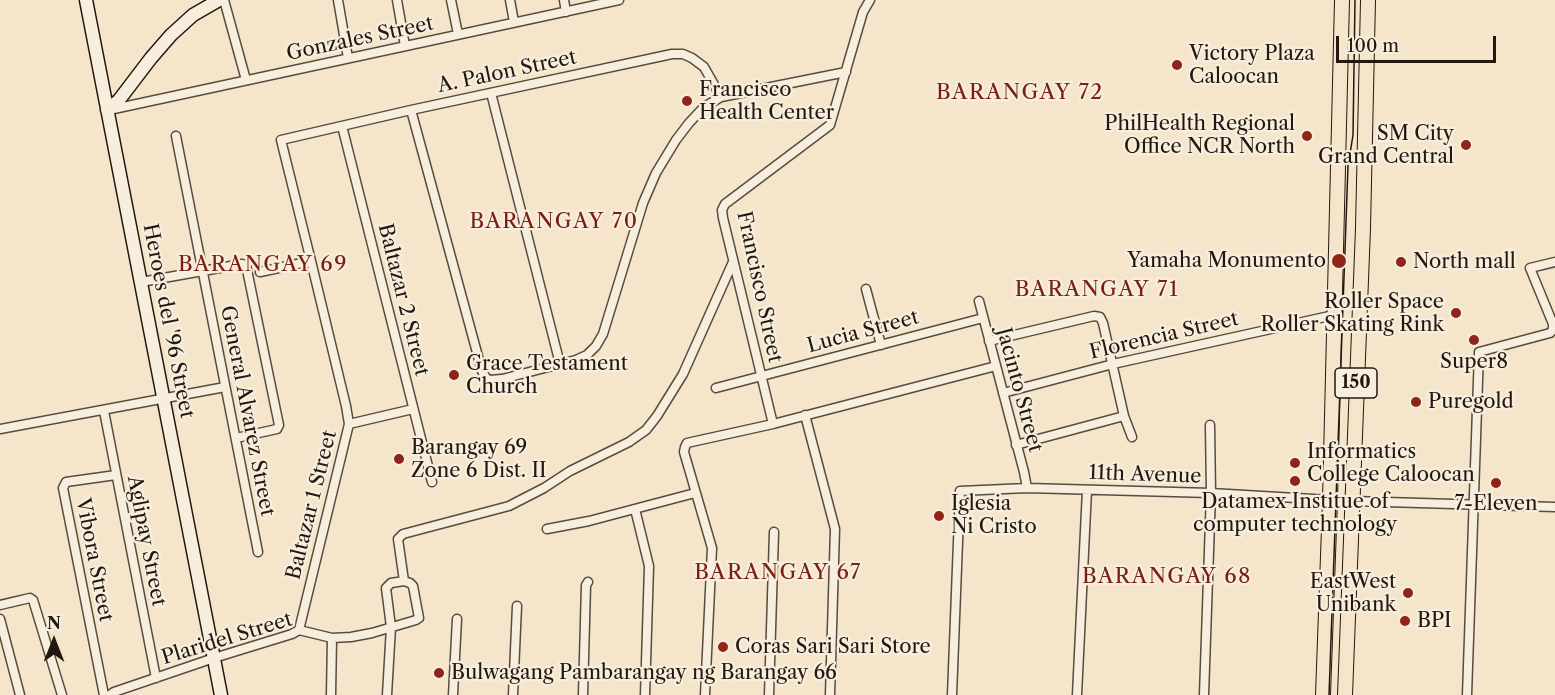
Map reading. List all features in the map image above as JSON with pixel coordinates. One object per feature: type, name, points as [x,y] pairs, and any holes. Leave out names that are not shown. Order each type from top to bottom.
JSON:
[{"type":"main road","name":"150","points":[[1323,695],[1342,0]]},
{"type":"main road","name":"150","points":[[1345,695],[1363,228],[1368,0]]},
{"type":"street","name":"Heroes del '96 Street","points":[[86,0],[221,695]]},
{"type":"street","points":[[107,110],[119,100],[171,35],[193,15],[219,0]]},
{"type":"street","points":[[224,0],[246,80]]},
{"type":"street","points":[[338,0],[348,58]]},
{"type":"street","points":[[397,0],[405,46]]},
{"type":"street","points":[[451,0],[458,34]]},
{"type":"street","points":[[510,0],[514,22]]},
{"type":"street","points":[[564,0],[566,12]]},
{"type":"street","name":"Gonzales Street","points":[[107,110],[619,0]]},
{"type":"street","name":"Francisco Street","points":[[773,424],[722,210],[725,204],[830,125],[863,12],[870,0]]},
{"type":"street","name":"A. Palon Street","points":[[281,140],[672,54],[684,54],[704,67],[721,97]]},
{"type":"street","points":[[411,110],[482,371],[490,380],[502,379],[576,360],[587,355],[599,340],[603,334],[643,203],[656,173],[676,140],[704,107],[721,97],[846,72]]},
{"type":"street","points":[[491,93],[560,364]]},
{"type":"street","name":"Baltazar 2 Street","points":[[342,126],[432,482]]},
{"type":"street","name":"General Alvarez Street","points":[[176,136],[258,552]]},
{"type":"street","name":"Baltazar 1 Street","points":[[281,140],[348,419],[299,630]]},
{"type":"street","points":[[260,272],[311,261]]},
{"type":"street","points":[[387,695],[391,627],[386,588],[391,583],[404,581],[398,539],[403,534],[509,506],[544,488],[570,471],[629,442],[646,430],[683,374],[733,262]]},
{"type":"street","points":[[1467,695],[1479,352],[1550,333],[1553,330],[1553,324],[1530,268],[1555,262]]},
{"type":"street","points":[[141,282],[244,264],[252,291],[279,425],[277,429],[236,438]]},
{"type":"street","points":[[866,289],[880,345]]},
{"type":"street","name":"Jacinto Street","points":[[979,301],[1027,488]]},
{"type":"street","name":"Florencia Street","points":[[1003,393],[1113,364],[1334,315]]},
{"type":"street","points":[[989,341],[1094,316],[1100,317],[1124,416],[1132,437]]},
{"type":"street","name":"Lucia Street","points":[[716,388],[983,318]]},
{"type":"street","points":[[705,695],[712,548],[684,452],[687,443],[773,424],[996,366]]},
{"type":"street","points":[[0,429],[225,387]]},
{"type":"street","points":[[348,419],[413,409]]},
{"type":"street","name":"Aglipay Street","points":[[104,411],[156,678]]},
{"type":"street","points":[[805,416],[835,529],[830,695]]},
{"type":"street","points":[[1017,445],[1124,416]]},
{"type":"street","points":[[1204,695],[1211,494],[1210,425]]},
{"type":"street","name":"Vibora Street","points":[[104,695],[63,488],[66,482],[116,475]]},
{"type":"street","name":"11th Avenue","points":[[952,695],[960,491],[1027,488],[1330,500]]},
{"type":"street","points":[[1077,695],[1087,490]]},
{"type":"street","points":[[547,529],[589,521],[695,493]]},
{"type":"street","points":[[1352,501],[1555,507]]},
{"type":"street","points":[[635,509],[649,566],[645,695]]},
{"type":"street","points":[[769,695],[774,532]]},
{"type":"street","name":"Plaridel Street","points":[[110,695],[299,630],[332,638],[351,637],[416,621],[419,618],[413,586],[404,581]]},
{"type":"street","points":[[583,695],[586,585],[588,582]]},
{"type":"street","points":[[0,605],[30,598],[33,600],[62,695]]},
{"type":"street","points":[[513,695],[517,606]]},
{"type":"street","points":[[0,619],[20,695]]},
{"type":"street","points":[[453,695],[457,619]]},
{"type":"street","points":[[331,695],[332,638]]},
{"type":"tram line","points":[[1329,695],[1348,166],[1353,135],[1355,0]]},
{"type":"place","name":"Victory Plaza Caloocan","points":[[1177,65]]},
{"type":"place","name":"Francisco Health Center","points":[[687,101]]},
{"type":"place","name":"PhilHealth Regional Office NCR North","points":[[1307,136]]},
{"type":"place","name":"SM City Grand Central","points":[[1466,145]]},
{"type":"place","name":"Yamaha Monumento","points":[[1339,261]]},
{"type":"place","name":"North mall","points":[[1401,262]]},
{"type":"place","name":"Roller Space Roller Skating Rink","points":[[1456,313]]},
{"type":"place","name":"Super8","points":[[1474,340]]},
{"type":"place","name":"Grace Testament Church","points":[[454,375]]},
{"type":"place","name":"Puregold","points":[[1416,402]]},
{"type":"place","name":"Barangay 69 Zone 6 Dist. II","points":[[399,459]]},
{"type":"place","name":"Informatics College Caloocan","points":[[1295,463]]},
{"type":"place","name":"Datamex Institue of computer technology","points":[[1295,481]]},
{"type":"place","name":"7-Eleven","points":[[1496,483]]},
{"type":"place","name":"Iglesia Ni Cristo","points":[[939,516]]},
{"type":"place","name":"EastWest Unibank","points":[[1408,593]]},
{"type":"place","name":"BPI","points":[[1405,621]]},
{"type":"place","name":"Coras Sari Sari Store","points":[[723,647]]},
{"type":"place","name":"Bulwagang Pambarangay ng Barangay 66","points":[[439,673]]},
{"type":"district","name":"BARANGAY 72","points":[[1020,93]]},
{"type":"district","name":"BARANGAY 70","points":[[554,222]]},
{"type":"district","name":"BARANGAY 69","points":[[263,265]]},
{"type":"district","name":"BARANGAY 71","points":[[1097,290]]},
{"type":"district","name":"BARANGAY 67","points":[[778,573]]},
{"type":"district","name":"BARANGAY 68","points":[[1167,577]]}]
